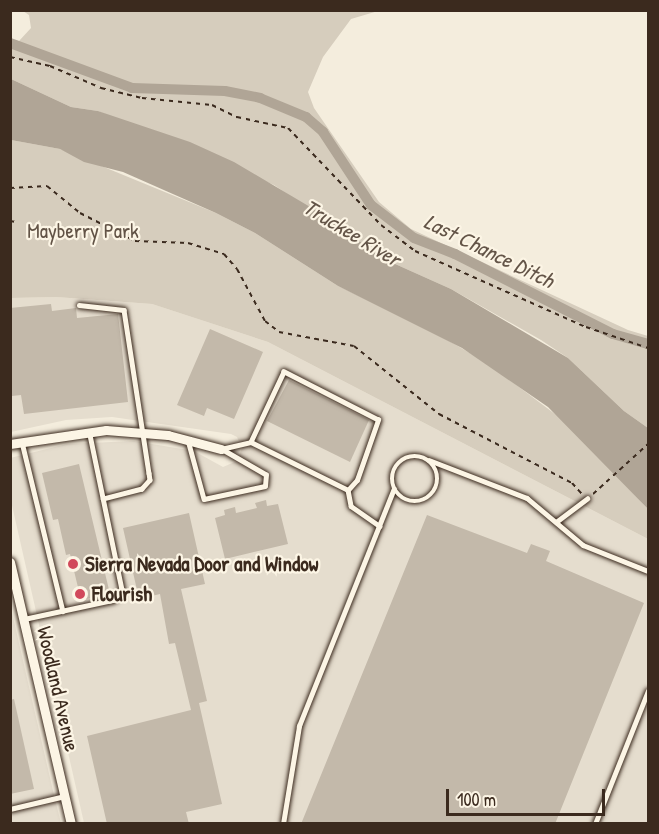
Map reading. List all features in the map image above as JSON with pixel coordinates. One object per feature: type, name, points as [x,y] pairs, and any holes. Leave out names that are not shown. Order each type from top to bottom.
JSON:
[{"type":"street","points":[[10,444],[89,431],[140,432],[188,440],[221,449]]},
{"type":"street","name":"Woodland Avenue","points":[[10,562],[72,824]]},
{"type":"lane","points":[[79,305],[124,310],[140,432],[150,473],[147,485],[104,499]]},
{"type":"lane","points":[[251,442],[280,374],[297,375],[378,420],[357,480],[348,490]]},
{"type":"lane","points":[[24,620],[113,600],[122,592],[89,431]]},
{"type":"lane","points":[[188,440],[204,499],[265,486],[266,475],[221,449]]},
{"type":"lane","points":[[22,442],[63,611]]},
{"type":"lane","points":[[221,449],[251,442],[348,490],[356,512],[380,526]]},
{"type":"lane","points":[[283,824],[299,726],[394,489],[392,475],[398,463],[411,456],[429,460],[527,498],[583,545],[648,571]]},
{"type":"lane","points":[[394,489],[413,502],[432,495],[438,475],[429,460]]},
{"type":"lane","points":[[556,522],[587,499]]},
{"type":"lane","points":[[595,824],[648,691]]},
{"type":"lane","points":[[10,809],[65,796]]},
{"type":"path","points":[[10,57],[50,66],[101,88],[142,98],[212,105],[237,117],[288,128],[381,225],[415,251],[597,332],[648,348]]},
{"type":"path","points":[[10,188],[47,186],[80,213],[135,241],[188,243],[224,254],[237,269],[265,321],[279,332],[354,346],[439,414],[572,483],[587,499],[611,480],[648,444]]},
{"type":"path","points":[[10,221],[16,222]]},
{"type":"shaded area","points":[[11,79],[71,107],[98,111],[190,142],[234,162],[322,214],[384,259],[451,289],[568,358],[624,411],[648,428],[648,509],[548,407],[462,348],[338,286],[255,233],[216,213],[123,172],[84,162],[60,149],[11,140]]},
{"type":"shaded area","points":[[56,297],[152,304],[268,342],[648,539],[648,823],[84,823],[11,501],[10,458],[67,444],[134,441],[194,451],[223,467],[237,461],[242,448],[237,437],[231,434],[112,417],[66,420],[11,432],[11,298]]},
{"type":"shaded area","points":[[10,604],[54,795],[61,823],[11,823]]},
{"type":"green space","points":[[23,11],[378,11],[351,19],[323,57],[308,92],[314,108],[379,202],[411,229],[628,330],[648,336],[648,428],[624,411],[568,358],[541,340],[451,289],[384,259],[274,185],[98,111],[71,107],[11,79],[10,39],[19,41],[31,28],[29,15]]},
{"type":"green space","name":"Mayberry Park","points":[[11,140],[60,149],[216,213],[255,233],[338,286],[425,327],[487,363],[567,423],[648,509],[648,539],[268,342],[152,304],[56,297],[11,298]]},
{"type":"building","points":[[51,304],[52,311],[76,308],[77,318],[118,314],[128,402],[24,414],[21,395],[12,396],[10,308]]},
{"type":"building","points":[[210,329],[263,352],[234,419],[207,408],[204,416],[177,405]]},
{"type":"building","points":[[289,380],[369,420],[350,462],[267,421]]},
{"type":"building","points":[[79,464],[110,594],[81,600],[70,554],[66,555],[58,519],[53,520],[42,473]]},
{"type":"building","points":[[266,500],[267,506],[278,504],[288,544],[225,559],[215,518],[225,515],[224,510],[235,507],[236,513],[257,508],[255,503]]},
{"type":"building","points":[[189,513],[205,584],[181,589],[207,701],[199,703],[222,804],[186,812],[189,824],[107,824],[87,736],[191,710],[175,643],[169,644],[160,594],[139,599],[123,528]]},
{"type":"building","points":[[427,515],[527,553],[531,544],[550,551],[546,561],[644,603],[555,824],[301,824]]},
{"type":"building","points":[[14,699],[34,789],[10,794],[10,700]]},
{"type":"waterway","name":"Last Chance Ditch","points":[[10,43],[132,88],[225,91],[260,98],[306,117],[323,132],[371,205],[414,238],[455,254],[613,334],[648,344]]},
{"type":"place","name":"Sierra Nevada Door and Window","points":[[73,564]]},
{"type":"place","name":"Flourish","points":[[80,594]]},
{"type":"water label","name":"Truckee River","points":[[352,233]]}]
